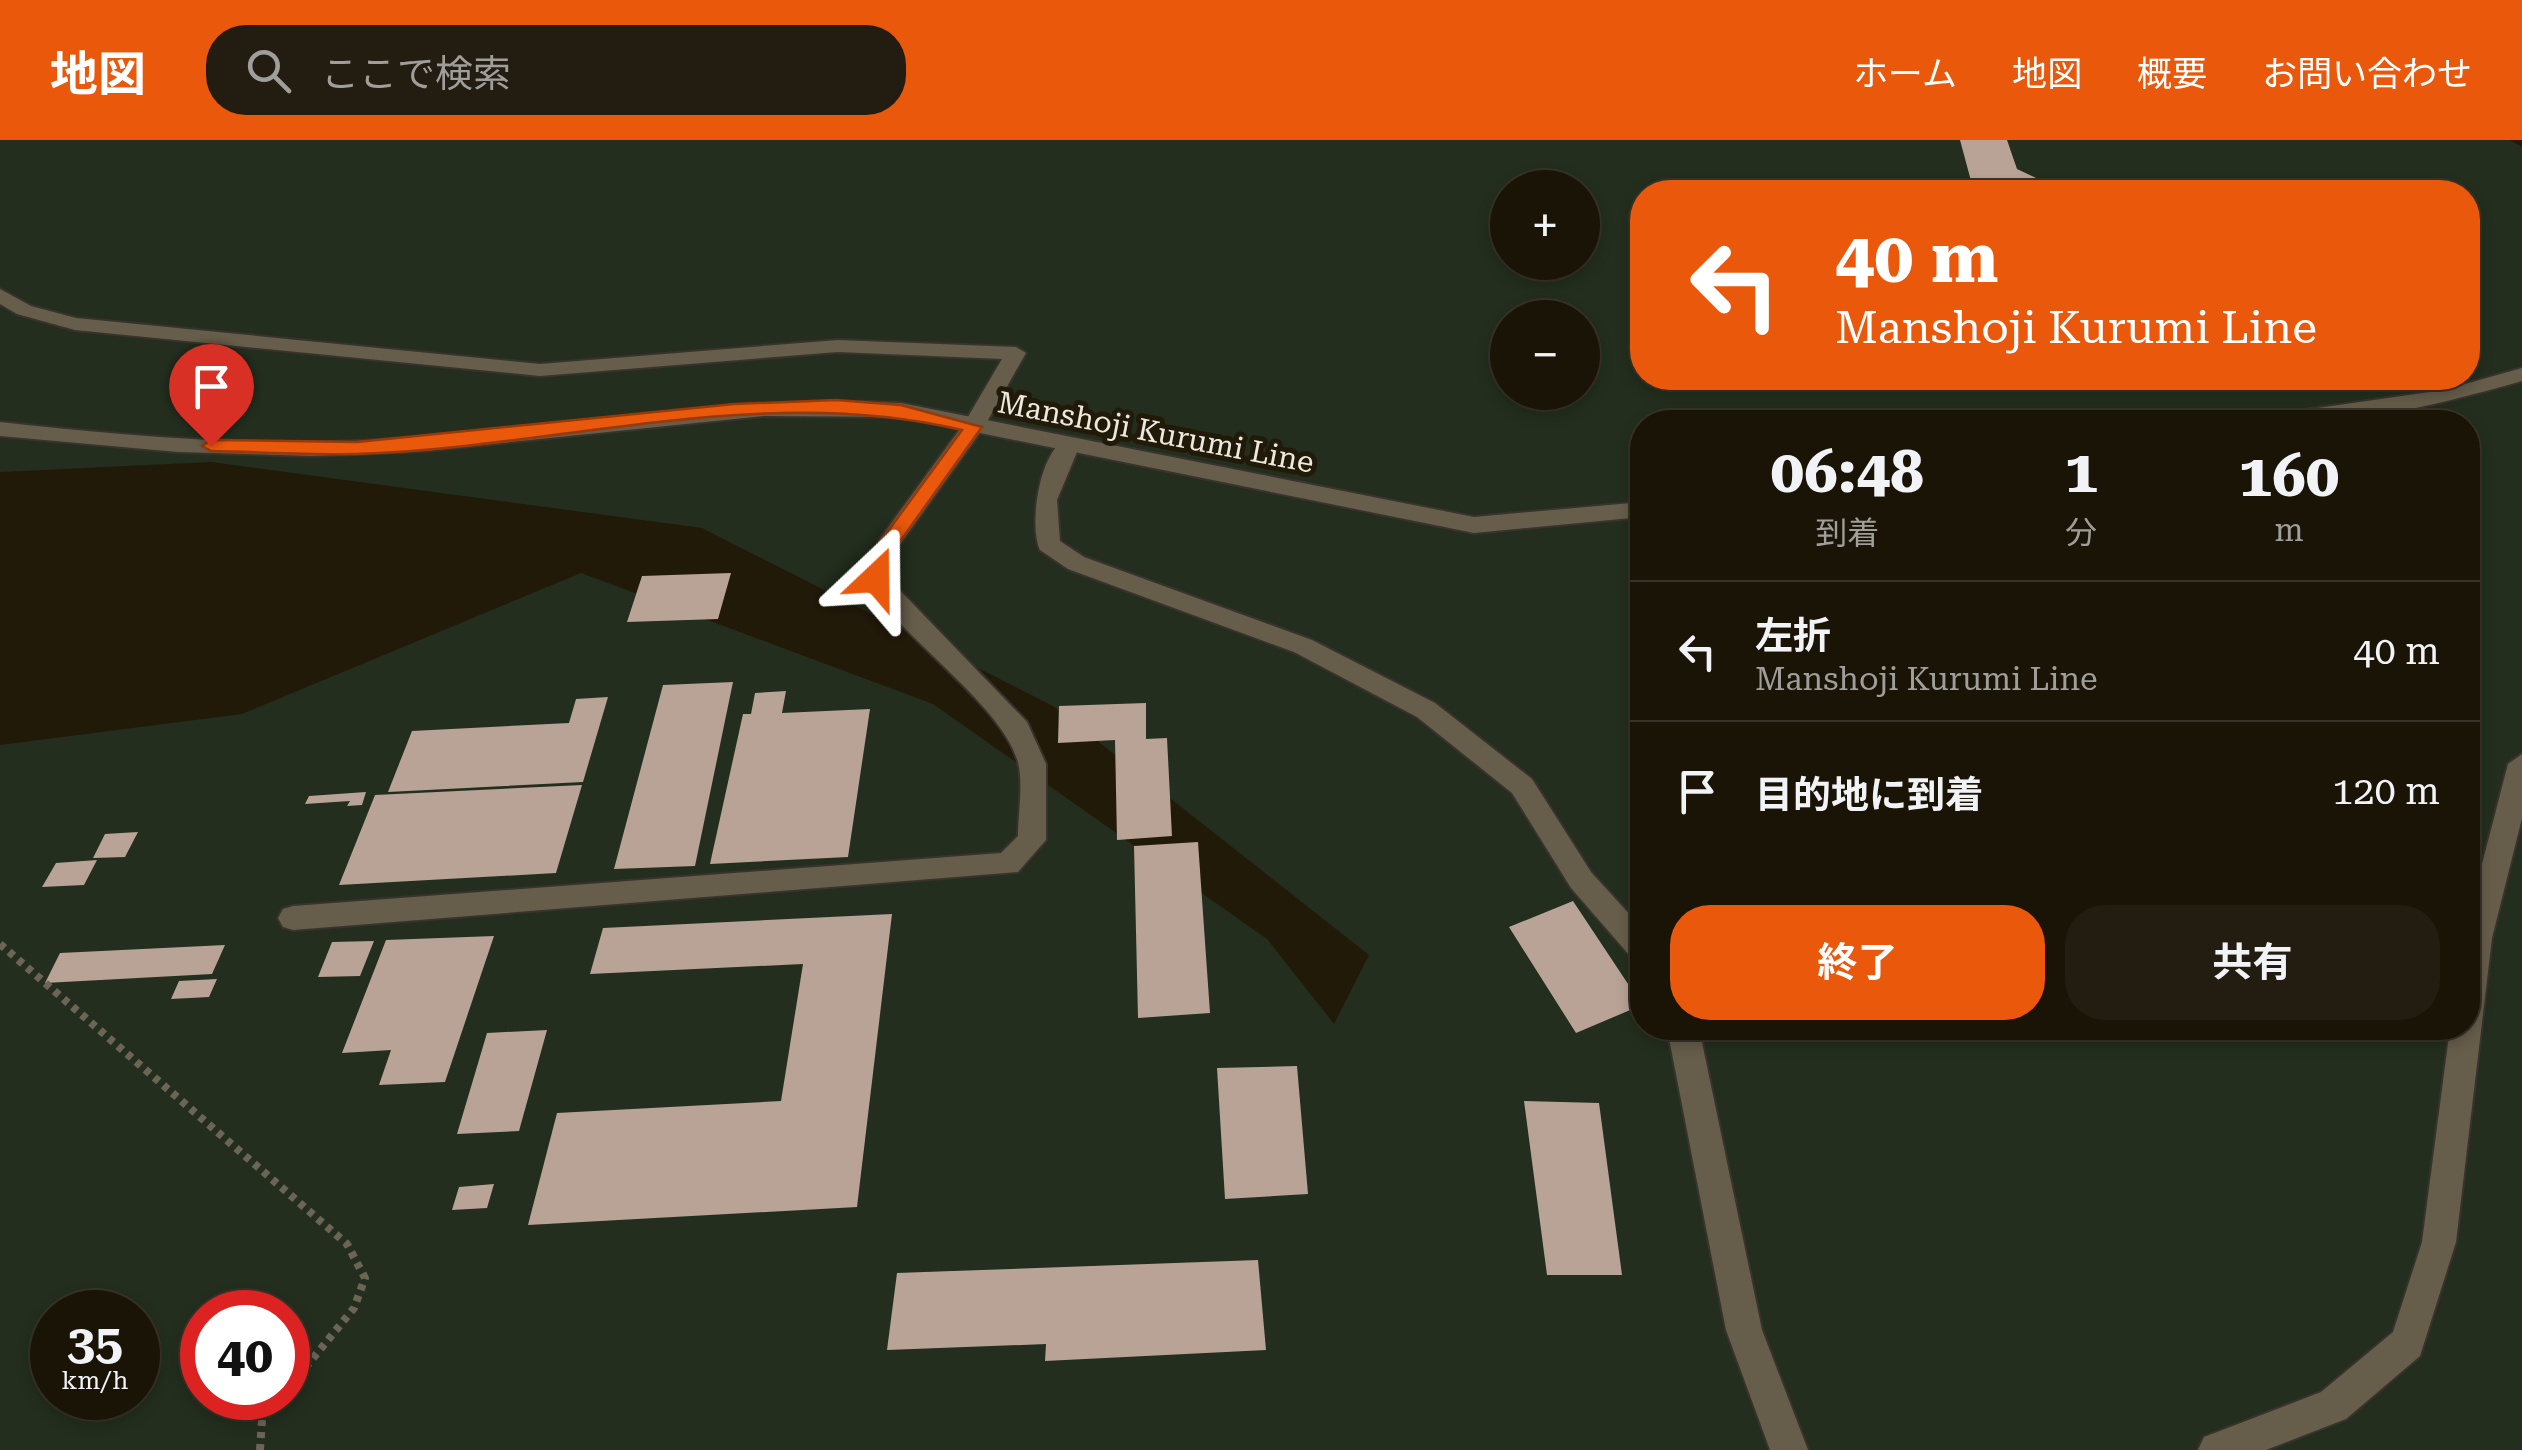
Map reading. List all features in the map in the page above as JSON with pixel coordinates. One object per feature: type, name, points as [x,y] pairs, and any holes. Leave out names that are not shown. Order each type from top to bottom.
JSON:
[{"type":"street","points":[[0,296],[24,310],[75,324],[466,366],[540,370],[838,346],[1016,353],[973,427],[886,546],[876,578],[889,598],[1018,729],[1032,764],[1032,840],[1008,864],[293,918]]},
{"type":"street","points":[[2480,386],[2522,374]]},
{"type":"street","points":[[2350,410],[2467,390]]},
{"type":"street","name":"Manshoji Kurumi Line","points":[[0,429],[138,444],[357,448],[734,410],[836,405],[901,410],[1474,525],[1630,511]]},
{"type":"street","points":[[1069,445],[1045,500],[1048,544],[1076,563],[1303,646],[1426,710],[1522,786],[1581,880],[1630,935]]},
{"type":"street","points":[[2480,926],[2522,764]]},
{"type":"street","points":[[1685,1040],[1744,1330],[1789,1450]]},
{"type":"street","points":[[2217,1450],[2333,1406],[2407,1343],[2440,1242],[2465,1040]]},
{"type":"path","points":[[0,944],[347,1244],[364,1278],[354,1308],[310,1363]]},
{"type":"path","points":[[260,1450],[262,1420]]},
{"type":"green space","points":[[0,140],[2510,140],[2522,147],[2522,1450],[0,1450],[0,745],[242,714],[581,573],[933,704],[1267,939],[1334,1024],[1369,955],[1053,706],[702,528],[211,462],[0,472]]},
{"type":"building","points":[[1960,140],[2007,140],[2017,169],[2037,180],[1971,180]]},
{"type":"building","points":[[731,573],[718,619],[627,622],[642,576]]},
{"type":"building","points":[[733,682],[695,866],[614,869],[663,685]]},
{"type":"building","points":[[786,691],[782,713],[870,709],[848,857],[710,864],[743,714],[751,714],[755,693]]},
{"type":"building","points":[[608,697],[583,782],[388,792],[412,731],[569,723],[576,699]]},
{"type":"building","points":[[1146,703],[1146,739],[1167,738],[1172,836],[1117,840],[1115,740],[1058,743],[1059,706]]},
{"type":"building","points":[[582,785],[556,873],[339,885],[375,795]]},
{"type":"building","points":[[366,792],[362,805],[347,806],[350,801],[305,804],[309,796]]},
{"type":"building","points":[[138,832],[125,857],[93,858],[105,834]]},
{"type":"building","points":[[1198,842],[1210,1013],[1138,1018],[1134,846]]},
{"type":"building","points":[[97,860],[84,885],[42,887],[56,863]]},
{"type":"building","points":[[1573,901],[1630,987],[1630,1010],[1576,1033],[1509,927]]},
{"type":"building","points":[[892,914],[857,1207],[528,1225],[557,1113],[781,1101],[803,964],[590,974],[603,928]]},
{"type":"building","points":[[494,936],[445,1082],[379,1085],[391,1050],[342,1053],[386,940]]},
{"type":"building","points":[[374,941],[360,976],[318,977],[332,942]]},
{"type":"building","points":[[225,945],[212,974],[45,983],[60,953]]},
{"type":"building","points":[[217,979],[209,997],[171,999],[179,981]]},
{"type":"building","points":[[547,1030],[519,1131],[457,1134],[487,1033]]},
{"type":"building","points":[[1297,1066],[1308,1194],[1225,1199],[1217,1068]]},
{"type":"building","points":[[1524,1101],[1599,1103],[1622,1275],[1547,1275]]},
{"type":"building","points":[[494,1184],[487,1208],[452,1210],[459,1187]]},
{"type":"building","points":[[1258,1260],[1266,1350],[1045,1361],[1046,1344],[887,1350],[897,1273]]},
{"type":"route","points":[[211,446],[357,448],[734,410],[836,405],[901,410],[973,427],[922,491],[886,546],[876,578]]}]
